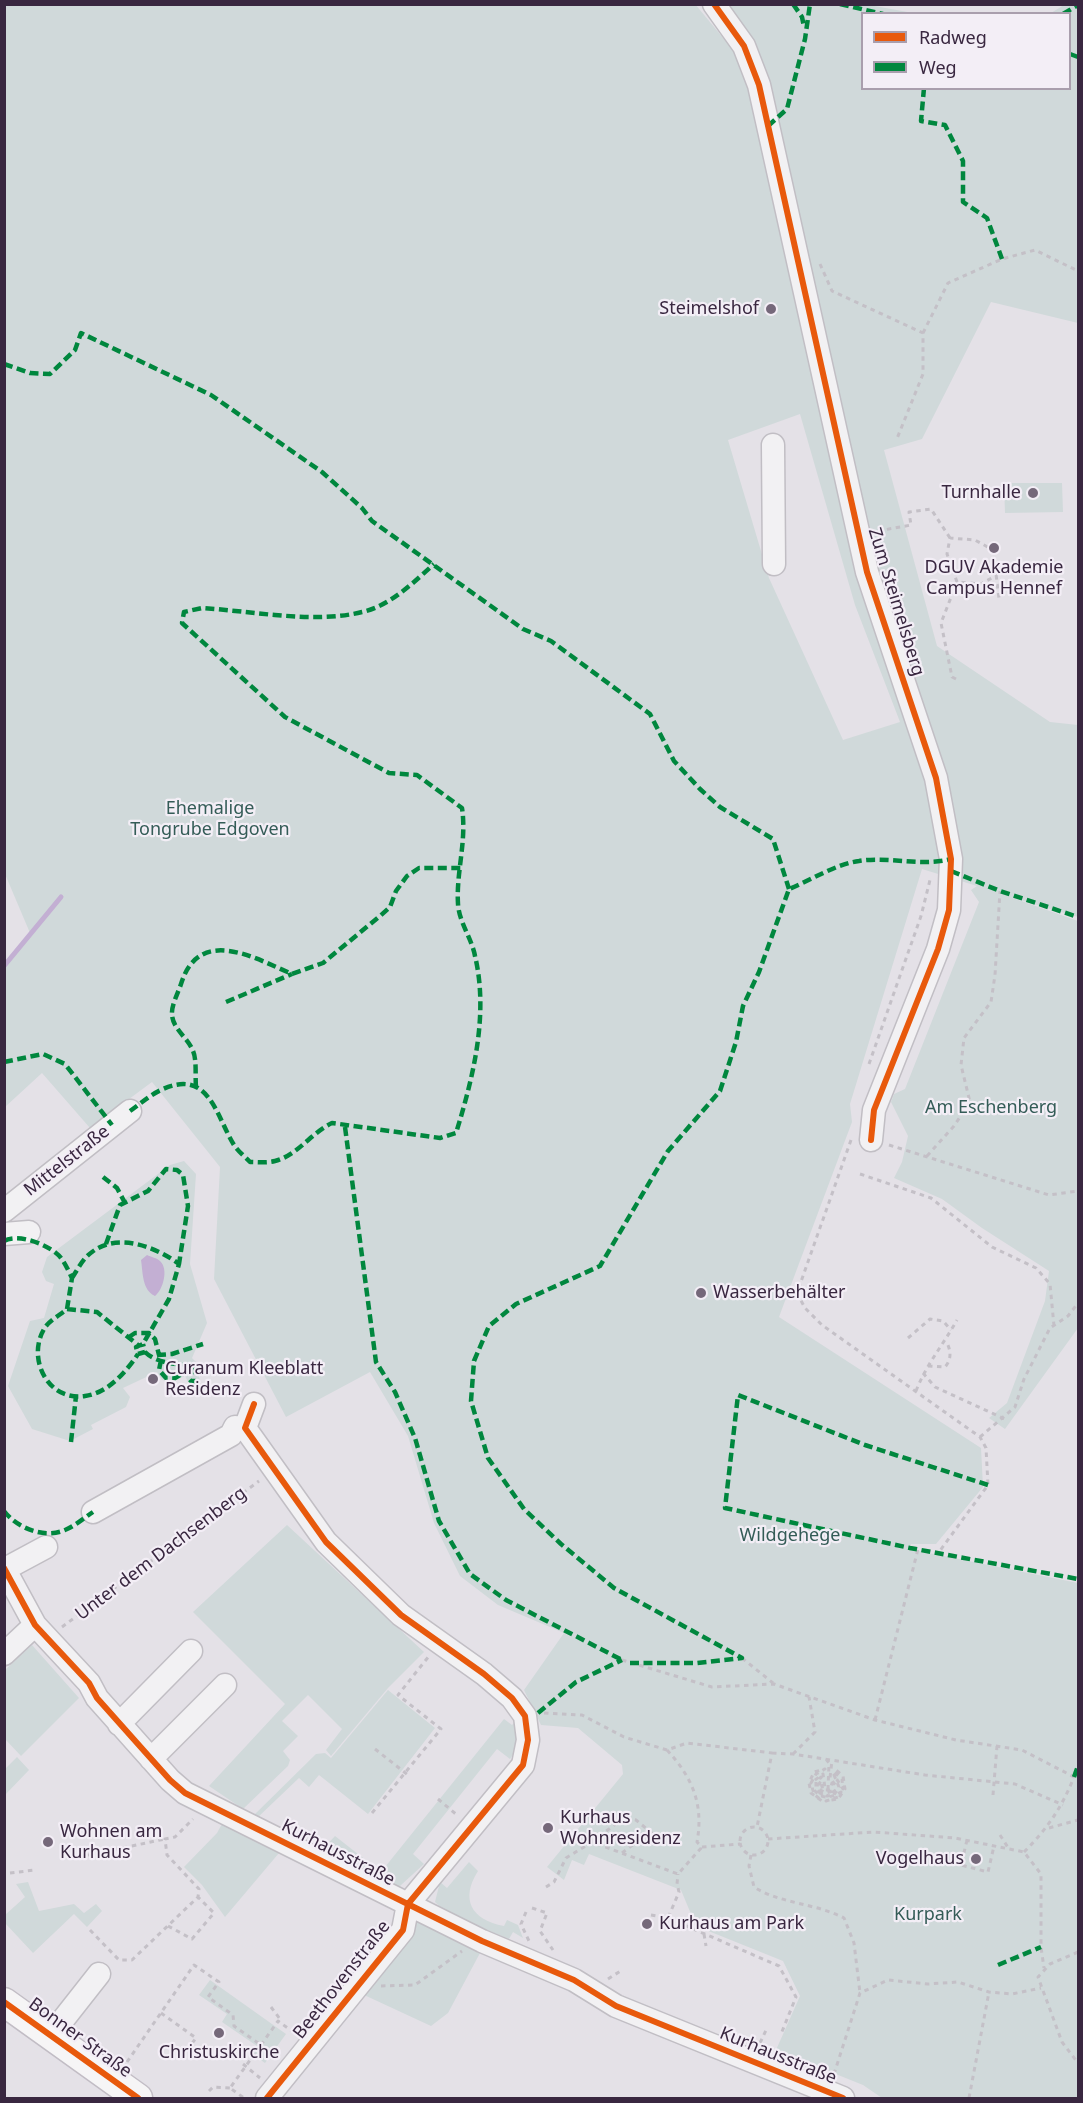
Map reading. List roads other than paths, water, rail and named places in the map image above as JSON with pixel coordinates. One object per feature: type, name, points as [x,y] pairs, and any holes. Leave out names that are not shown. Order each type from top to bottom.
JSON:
[{"type":"main road","name":"Bonner Straße","points":[[4,2002],[138,2098]]},
{"type":"street","name":"Zum Steimelsberg","points":[[714,4],[744,46],[759,85],[867,572],[936,778],[951,859],[949,910],[940,939],[863,1135]]},
{"type":"street","points":[[773,445],[774,564]]},
{"type":"street","name":"Mittelstraße","points":[[4,1211],[130,1111]]},
{"type":"street","points":[[4,1234],[29,1232]]},
{"type":"street","name":"Beethovenstraße","points":[[254,1404],[245,1428],[326,1542],[401,1615],[483,1674],[512,1698],[525,1716],[528,1740],[523,1766],[408,1904],[403,1930],[267,2098]]},
{"type":"street","points":[[93,1512],[231,1435],[235,1427]]},
{"type":"street","points":[[5,1569],[46,1547]]},
{"type":"street","name":"Kurhausstraße","points":[[5,1569],[42,1632],[89,1683],[97,1698],[119,1724],[185,1793],[482,1941],[600,1994],[616,2006],[831,2097]]},
{"type":"street","points":[[4,1654],[42,1632]]},
{"type":"street","points":[[119,1724],[191,1651]]},
{"type":"street","points":[[151,1759],[225,1684]]},
{"type":"street","points":[[51,2036],[99,1974]]},
{"type":"waterway","points":[[4,966],[61,897]]},
{"type":"place","name":"Steimelshof","points":[[771,309]]},
{"type":"place","name":"Turnhalle","points":[[1033,493]]},
{"type":"place","name":"DGUV Akademie Campus Hennef","points":[[994,548]]},
{"type":"place","name":"Wasserbehälter","points":[[701,1293]]},
{"type":"place","name":"Curanum Kleeblatt Residenz","points":[[153,1379]]},
{"type":"place","name":"Kurhaus Wohnresidenz","points":[[548,1828]]},
{"type":"place","name":"Wohnen am Kurhaus","points":[[48,1842]]},
{"type":"place","name":"Vogelhaus","points":[[976,1859]]},
{"type":"place","name":"Kurhaus am Park","points":[[647,1924]]},
{"type":"place","name":"Christuskirche","points":[[219,2033]]},
{"type":"park label","name":"Ehemalige Tongrube Edgoven","points":[[210,819]]},
{"type":"park label","name":"Am Eschenberg","points":[[991,1108]]},
{"type":"park label","name":"Wildgehege","points":[[790,1536]]},
{"type":"park label","name":"Kurpark","points":[[928,1915]]}]
